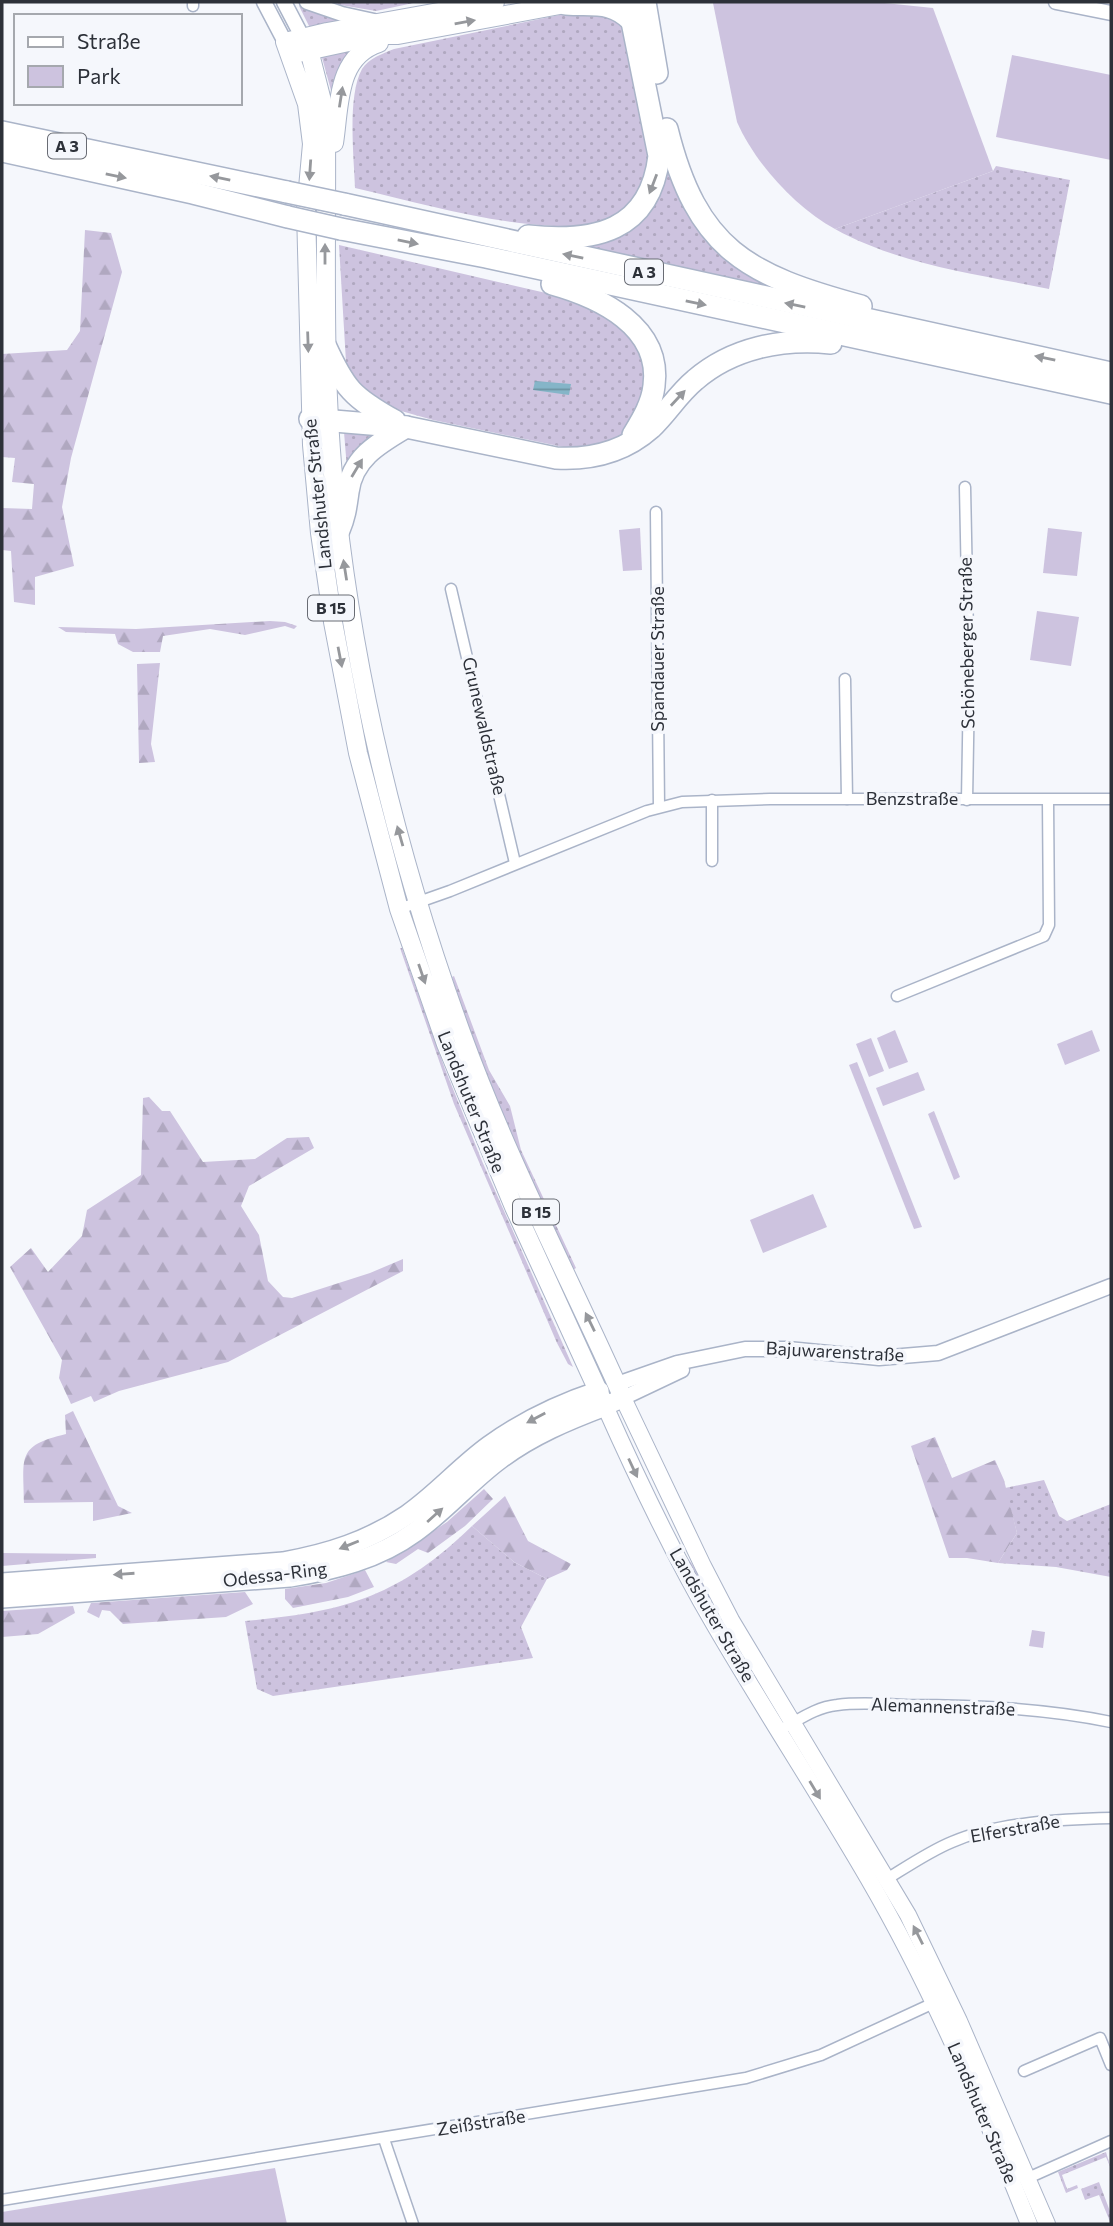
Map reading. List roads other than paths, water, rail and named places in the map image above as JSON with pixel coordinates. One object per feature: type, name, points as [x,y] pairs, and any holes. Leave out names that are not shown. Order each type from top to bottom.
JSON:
[{"type":"highway","name":"A 3","points":[[645,2],[672,149],[686,191],[713,233],[728,250],[763,272],[812,291],[888,313],[909,329]]},
{"type":"highway","name":"A 3","points":[[379,212],[395,208],[517,235],[544,238],[595,235],[615,228],[629,219],[652,191],[659,156],[630,11],[625,13],[608,5],[571,3]]},
{"type":"highway","name":"A 3","points":[[2,132],[287,192],[334,209],[379,212],[1111,373]]},
{"type":"highway","name":"A 3","points":[[2,151],[341,229],[486,257],[1111,393]]},
{"type":"highway","name":"A 3","points":[[486,257],[508,271],[574,290],[597,300],[619,312],[635,327],[647,344],[654,368],[654,385],[643,419],[628,444]]},
{"type":"highway","name":"A 3","points":[[320,419],[406,428],[556,458],[577,459],[610,453],[628,444],[651,428],[695,380],[712,368],[752,349],[797,341],[840,344],[907,357],[925,352]]},
{"type":"highway","name":"A 3","points":[[325,345],[338,374],[353,394],[406,428]]},
{"type":"highway","points":[[339,530],[356,467],[368,451],[406,428]]},
{"type":"highway","name":"Odessa-Ring","points":[[2,1583],[283,1562],[316,1556],[348,1546],[408,1514],[489,1446],[543,1413],[611,1395]]},
{"type":"highway","name":"Odessa-Ring","points":[[2,1598],[290,1577],[327,1571],[348,1564],[389,1548],[416,1532],[466,1487],[520,1445],[611,1395]]},
{"type":"main road","points":[[288,48],[379,22],[495,2]]},
{"type":"main road","name":"B 15","points":[[334,209],[331,184],[340,99],[351,62],[366,47],[398,35],[571,3]]},
{"type":"main road","points":[[306,43],[398,35]]},
{"type":"main road","name":"Landshuter Straße","points":[[306,43],[322,101],[334,209],[320,419],[359,658],[378,751],[419,902],[467,1049],[529,1198],[597,1338],[611,1395]]},
{"type":"main road","name":"Landshuter Straße","points":[[288,48],[307,104],[312,144],[306,210],[320,419],[320,533],[333,622],[358,753],[399,909],[446,1044],[514,1207],[611,1395],[675,1553],[714,1624],[787,1727],[887,1879],[920,1940],[940,2000],[1029,2224]]},
{"type":"main road","name":"Landshuter Straße","points":[[787,1727],[869,1880],[940,2000],[1028,2178],[1047,2224]]},
{"type":"street","points":[[264,2],[288,48]]},
{"type":"street","points":[[284,2],[306,43]]},
{"type":"street","points":[[307,2],[342,14],[379,22]]},
{"type":"street","points":[[1056,2],[1111,13]]},
{"type":"street","name":"Schöneberger Straße","points":[[965,487],[969,686],[967,800]]},
{"type":"street","name":"Spandauer Straße","points":[[656,512],[659,807]]},
{"type":"street","name":"Grunewaldstraße","points":[[451,589],[515,863]]},
{"type":"street","points":[[845,679],[846,799]]},
{"type":"street","name":"Benzstraße","points":[[399,909],[659,807],[712,800],[1111,799]]},
{"type":"street","points":[[712,800],[712,861]]},
{"type":"street","points":[[897,996],[1044,936],[1049,925],[1048,800]]},
{"type":"street","name":"Bajuwarenstraße","points":[[611,1395],[677,1363],[763,1348],[879,1358],[938,1353],[1111,1286]]},
{"type":"street","name":"Alemannenstraße","points":[[787,1727],[825,1707],[859,1704],[995,1708],[1111,1722]]},
{"type":"street","name":"Elferstraße","points":[[887,1879],[939,1848],[974,1835],[1051,1822],[1111,1818]]},
{"type":"street","name":"Zeißstraße","points":[[2,2200],[746,2078],[821,2055],[940,2000]]},
{"type":"street","points":[[1024,2071],[1100,2038],[1111,2065]]},
{"type":"street","points":[[384,2139],[413,2224]]},
{"type":"street","points":[[1028,2178],[1110,2146]]},
{"type":"water","points":[[535,381],[571,384],[569,395],[533,390]]}]
